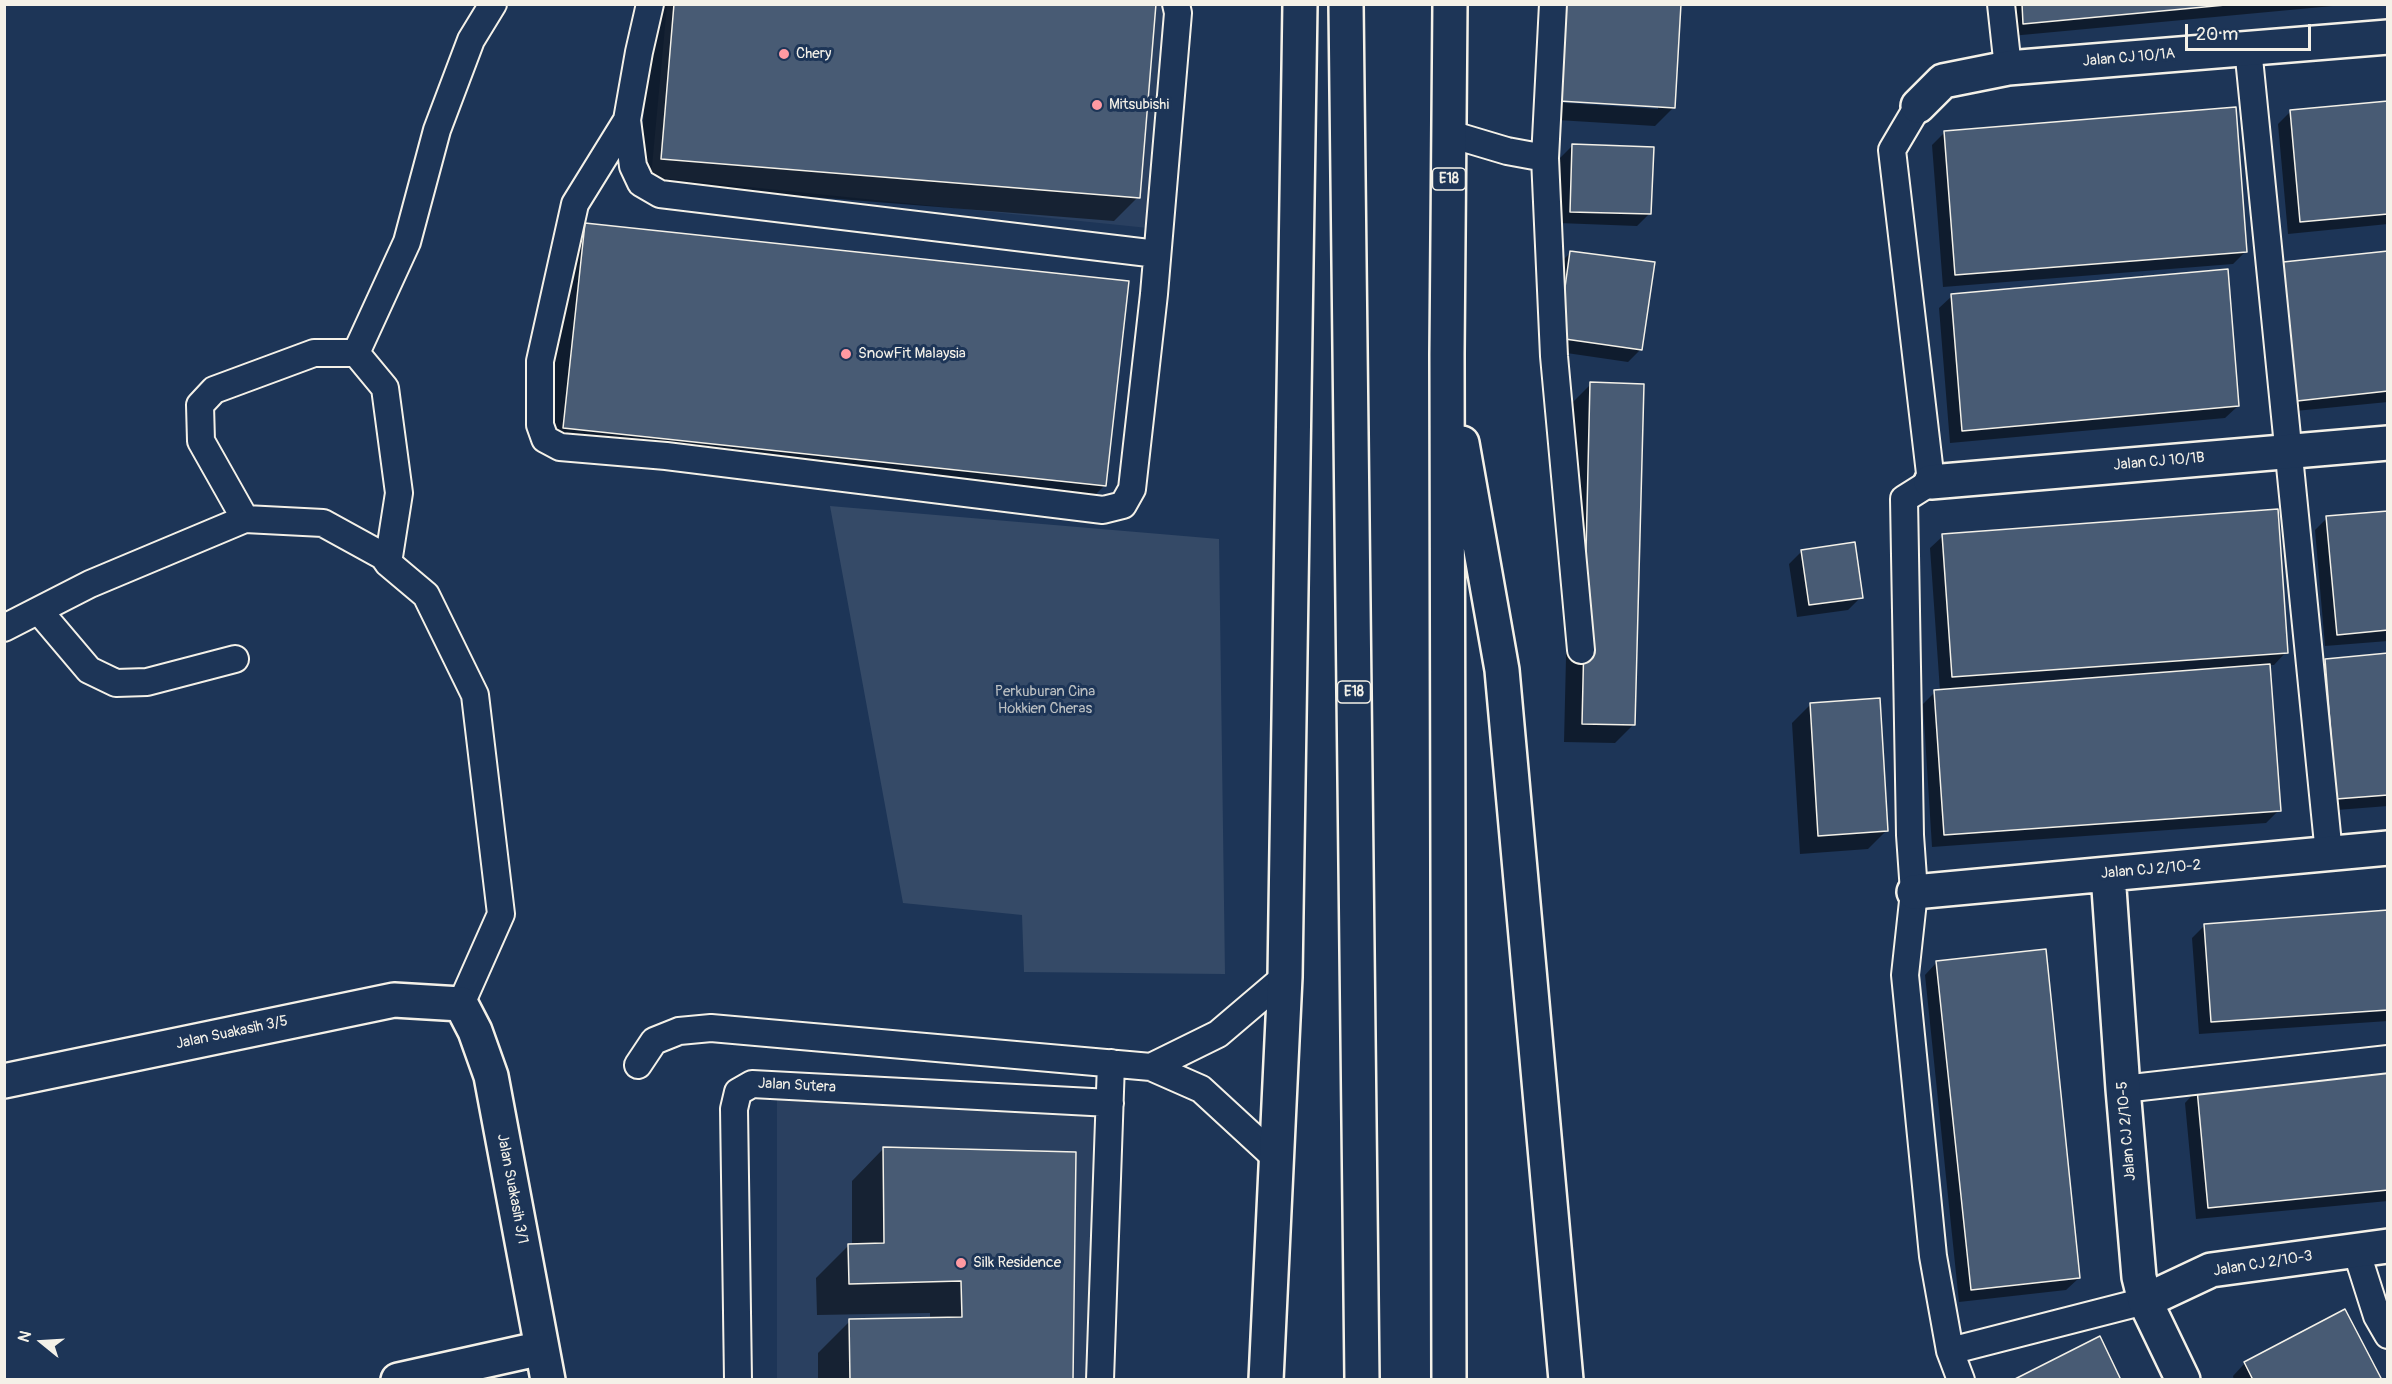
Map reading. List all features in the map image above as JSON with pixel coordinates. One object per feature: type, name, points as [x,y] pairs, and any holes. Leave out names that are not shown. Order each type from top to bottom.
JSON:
[{"type":"main road","points":[[1266,1380],[1285,977],[1300,4]]},
{"type":"main road","name":"E18","points":[[1346,4],[1362,1380]]},
{"type":"main road","name":"E18","points":[[1449,1380],[1447,354],[1450,4]]},
{"type":"main road","name":"Jalan CJ 10/1A","points":[[1918,106],[1943,81],[2008,68],[2388,38]]},
{"type":"main road","points":[[1447,354],[1502,670],[1566,1380]]},
{"type":"main road","name":"Jalan CJ 10/1B","points":[[1931,482],[2388,443]]},
{"type":"main road","name":"Jalan CJ 2/10-2","points":[[1914,892],[2388,848]]},
{"type":"main road","name":"Jalan CJ 2/10-5","points":[[2108,874],[2139,1277],[2145,1300],[2183,1380]]},
{"type":"main road","name":"Jalan Suakasih 3/5","points":[[4,1081],[394,1000],[461,1004]]},
{"type":"main road","name":"Jalan Suakasih 3/1","points":[[461,1004],[475,1031],[491,1076],[545,1364]]},
{"type":"main road","name":"Jalan CJ 2/10-3","points":[[2145,1300],[2211,1270],[2372,1248]]},
{"type":"main road","points":[[398,1380],[545,1364]]},
{"type":"lane","points":[[356,353],[407,242],[437,130],[471,40],[493,4]]},
{"type":"lane","points":[[650,4],[627,120],[633,166],[641,183],[660,194],[1157,254]]},
{"type":"lane","points":[[627,120],[575,204],[540,361],[540,425],[545,439],[560,447],[678,458],[1103,510],[1123,505],[1132,489],[1157,254],[1177,25],[1176,4]]},
{"type":"lane","points":[[1553,4],[1545,158],[1554,356],[1581,650]]},
{"type":"lane","points":[[2001,4],[2008,68]]},
{"type":"lane","points":[[2248,48],[2329,854]]},
{"type":"lane","points":[[1918,106],[1892,150],[1931,482],[1904,499],[1910,835],[1914,892],[1905,975],[1933,1256],[1950,1352],[1961,1380]]},
{"type":"lane","points":[[1450,134],[1507,151],[1545,158]]},
{"type":"lane","points":[[245,519],[201,441],[200,405],[214,390],[314,353],[356,353]]},
{"type":"lane","points":[[356,353],[385,388],[399,493],[388,563]]},
{"type":"lane","points":[[4,628],[90,584],[245,519],[323,523],[383,556],[388,563],[426,595],[475,695],[501,914],[461,1004]]},
{"type":"lane","points":[[39,611],[89,670],[116,683],[147,682],[235,658]]},
{"type":"lane","points":[[1151,1067],[1218,1034],[1285,977]]},
{"type":"lane","points":[[638,1065],[654,1041],[679,1031],[711,1028],[1151,1067],[1200,1089],[1277,1159]]},
{"type":"lane","points":[[2123,1089],[2388,1059]]},
{"type":"lane","points":[[1100,1380],[1111,1063]]},
{"type":"lane","name":"Jalan Sutera","points":[[738,1380],[734,1109],[738,1092],[752,1083],[1110,1103]]},
{"type":"lane","points":[[2372,1248],[2377,1316],[2388,1335]]},
{"type":"lane","points":[[1950,1352],[2145,1300]]},
{"type":"shaded area","points":[[667,5],[1164,5],[1148,228],[651,177]]},
{"type":"shaded area","points":[[777,1094],[1097,1112],[1089,1379],[777,1379]]},
{"type":"green space","name":"Perkuburan Cina Hokkien Cheras","points":[[830,506],[1219,539],[1225,974],[1024,972],[1022,915],[903,903]]},
{"type":"building","points":[[674,4],[1156,4],[1140,198],[661,159]]},
{"type":"building","points":[[1564,4],[1681,4],[1675,108],[1559,101]]},
{"type":"building","points":[[2022,4],[2236,4],[2023,24]]},
{"type":"building","points":[[2388,101],[2388,214],[2300,222],[2290,110]]},
{"type":"building","points":[[2236,107],[2247,252],[1955,275],[1944,131]]},
{"type":"building","points":[[1572,144],[1654,147],[1651,214],[1570,212]]},
{"type":"building","name":"SnowFit Malaysia","points":[[585,223],[1129,281],[1106,486],[563,428]]},
{"type":"building","points":[[1570,251],[1655,262],[1642,350],[1558,338]]},
{"type":"building","points":[[2388,251],[2388,391],[2297,401],[2283,262]]},
{"type":"building","points":[[2228,269],[2239,406],[1962,431],[1951,294]]},
{"type":"building","points":[[1590,382],[1644,384],[1635,725],[1582,724]]},
{"type":"building","points":[[2278,509],[2288,653],[1952,677],[1942,534]]},
{"type":"building","points":[[2388,511],[2388,630],[2337,635],[2326,516]]},
{"type":"building","points":[[1855,542],[1863,598],[1809,605],[1801,550]]},
{"type":"building","points":[[2388,653],[2388,795],[2336,799],[2325,659]]},
{"type":"building","points":[[2270,664],[2281,811],[1944,835],[1934,690]]},
{"type":"building","points":[[1880,698],[1888,831],[1818,836],[1810,703]]},
{"type":"building","points":[[2388,910],[2388,1010],[2211,1022],[2204,924]]},
{"type":"building","points":[[2046,949],[2080,1278],[1971,1290],[1936,961]]},
{"type":"building","points":[[2388,1071],[2388,1190],[2208,1208],[2197,1089]]},
{"type":"building","name":"Silk Residence","points":[[883,1147],[1076,1152],[1073,1380],[850,1380],[849,1319],[962,1317],[961,1281],[849,1284],[848,1244],[884,1243]]},
{"type":"building","points":[[2345,1309],[2382,1380],[2253,1380],[2244,1362]]},
{"type":"building","points":[[2100,1336],[2121,1380],[2013,1380]]},
{"type":"place","name":"Chery","points":[[784,54]]},
{"type":"place","name":"Mitsubishi","points":[[1097,105]]},
{"type":"place","name":"SnowFit Malaysia","points":[[846,354]]},
{"type":"place","name":"Silk Residence","points":[[961,1263]]}]
